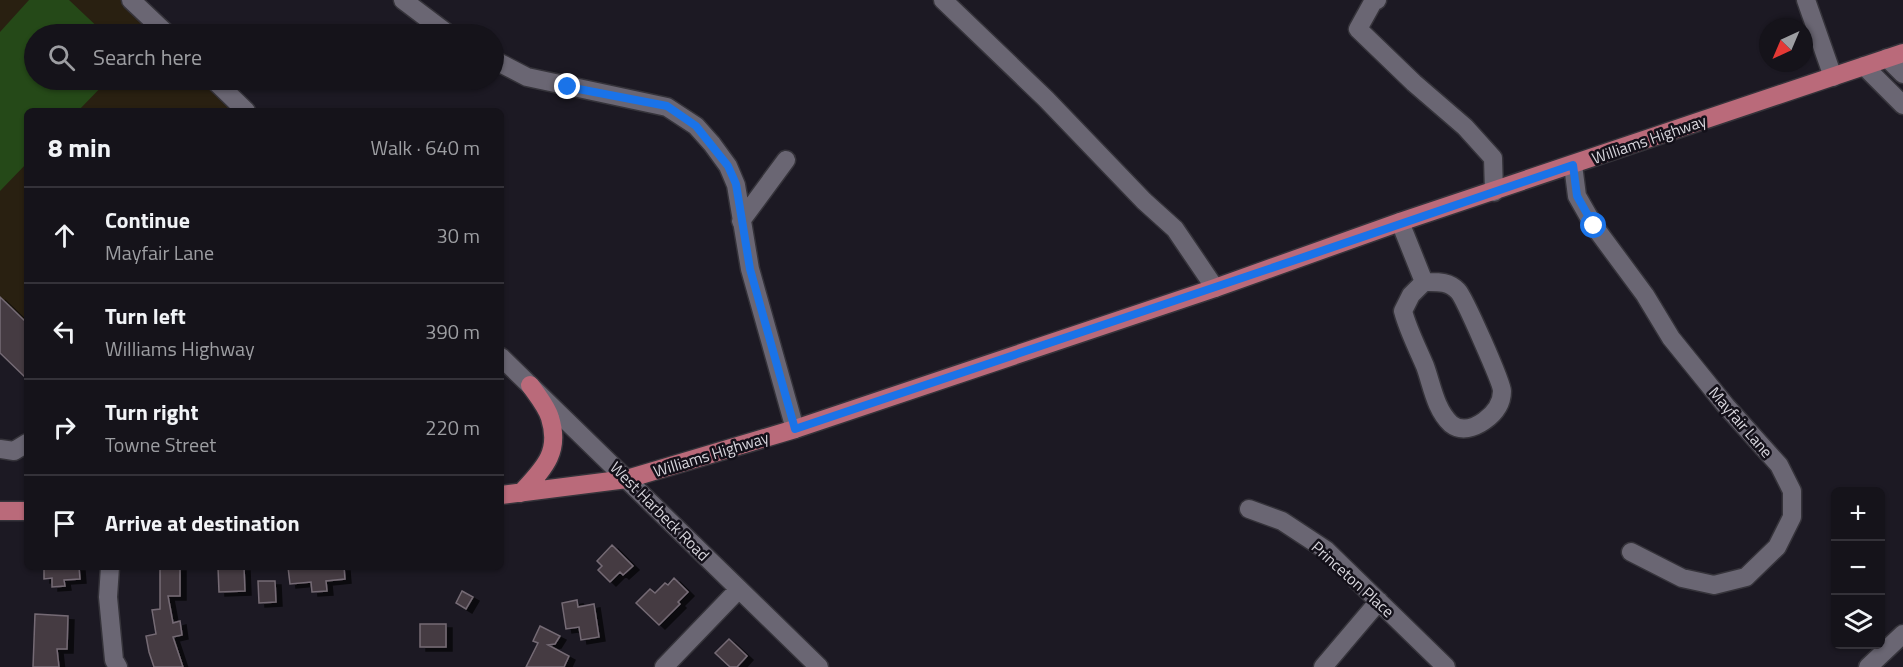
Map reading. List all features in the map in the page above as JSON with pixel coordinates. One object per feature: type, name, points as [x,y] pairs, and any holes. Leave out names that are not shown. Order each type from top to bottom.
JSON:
[{"type":"main road","name":"Williams Highway","points":[[504,495],[627,478],[795,429],[1895,56]]},
{"type":"main road","points":[[521,493],[542,470],[554,447],[550,417],[530,385]]},
{"type":"main road","points":[[0,511],[24,511]]},
{"type":"street","points":[[403,0],[435,24]]},
{"type":"street","points":[[943,0],[1046,99],[1144,201],[1175,229],[1215,288]]},
{"type":"street","points":[[1377,0],[1373,2],[1358,29],[1414,83],[1465,127],[1493,158],[1494,192]]},
{"type":"street","points":[[1806,0],[1833,77]]},
{"type":"street","points":[[136,2],[157,24]]},
{"type":"street","points":[[1895,56],[1903,74]]},
{"type":"street","points":[[504,65],[527,77],[667,106],[696,126],[728,166],[736,184],[750,269],[795,429]]},
{"type":"street","points":[[1864,66],[1903,105]]},
{"type":"street","points":[[224,90],[243,108]]},
{"type":"street","points":[[741,221],[786,160]]},
{"type":"street","name":"Mayfair Lane","points":[[1573,165],[1577,196],[1594,226],[1645,295],[1671,338],[1726,406],[1779,465],[1792,491],[1792,517],[1778,547],[1746,577],[1714,585],[1682,578],[1631,552]]},
{"type":"street","points":[[1400,222],[1424,282]]},
{"type":"street","points":[[1424,282],[1445,282],[1459,291],[1492,362],[1502,390],[1499,406],[1491,416],[1478,425],[1462,429],[1451,424],[1439,408],[1425,367],[1408,330],[1403,311],[1411,295],[1424,282]]},
{"type":"street","name":"West Harbeck Road","points":[[504,360],[819,667]]},
{"type":"street","points":[[0,449],[14,451],[24,445]]},
{"type":"street","name":"Princeton Place","points":[[1249,509],[1282,521],[1326,550],[1446,667]]},
{"type":"street","points":[[110,570],[108,597],[114,660],[118,667]]},
{"type":"street","points":[[664,667],[739,589]]},
{"type":"street","points":[[1323,667],[1379,602]]},
{"type":"street","points":[[1868,667],[1903,634]]},
{"type":"shaded area","points":[[0,0],[131,0],[156,24],[24,24],[24,90],[224,90],[243,108],[24,108],[24,327],[0,304]]},
{"type":"green space","points":[[29,0],[69,0],[94,24],[24,24],[24,90],[98,90],[81,108],[24,108],[24,166],[0,191],[0,32]]},
{"type":"building","points":[[0,297],[24,320],[24,376],[0,353]]},
{"type":"building","points":[[612,545],[633,566],[623,575],[620,572],[610,582],[598,570],[602,566],[597,561]]},
{"type":"building","points":[[44,570],[79,570],[80,579],[64,580],[65,586],[52,587],[52,578],[44,579]]},
{"type":"building","points":[[160,570],[180,570],[180,596],[168,596],[173,623],[180,621],[182,635],[173,637],[183,667],[154,667],[146,636],[156,634],[152,610],[160,609]]},
{"type":"building","points":[[218,570],[244,570],[245,591],[219,592]]},
{"type":"building","points":[[288,570],[344,570],[345,579],[326,581],[327,591],[312,592],[311,582],[290,584]]},
{"type":"building","points":[[674,578],[688,592],[678,602],[680,604],[659,625],[636,603],[650,589],[655,593]]},
{"type":"building","points":[[258,581],[275,581],[276,602],[259,603]]},
{"type":"building","points":[[462,591],[473,597],[466,609],[456,603]]},
{"type":"building","points":[[577,600],[578,607],[594,604],[599,637],[581,640],[579,627],[566,629],[562,603]]},
{"type":"building","points":[[35,614],[68,616],[67,649],[57,649],[59,667],[33,667]]},
{"type":"building","points":[[420,624],[446,624],[446,647],[420,647]]},
{"type":"building","points":[[540,626],[560,636],[555,644],[548,645],[569,656],[564,667],[526,667],[538,643],[533,641]]},
{"type":"building","points":[[729,639],[747,656],[737,667],[730,667],[715,653]]},
{"type":"route","points":[[568,87],[667,106],[696,126],[728,166],[736,184],[750,269],[795,429],[1573,165],[1577,196],[1594,226]]}]
